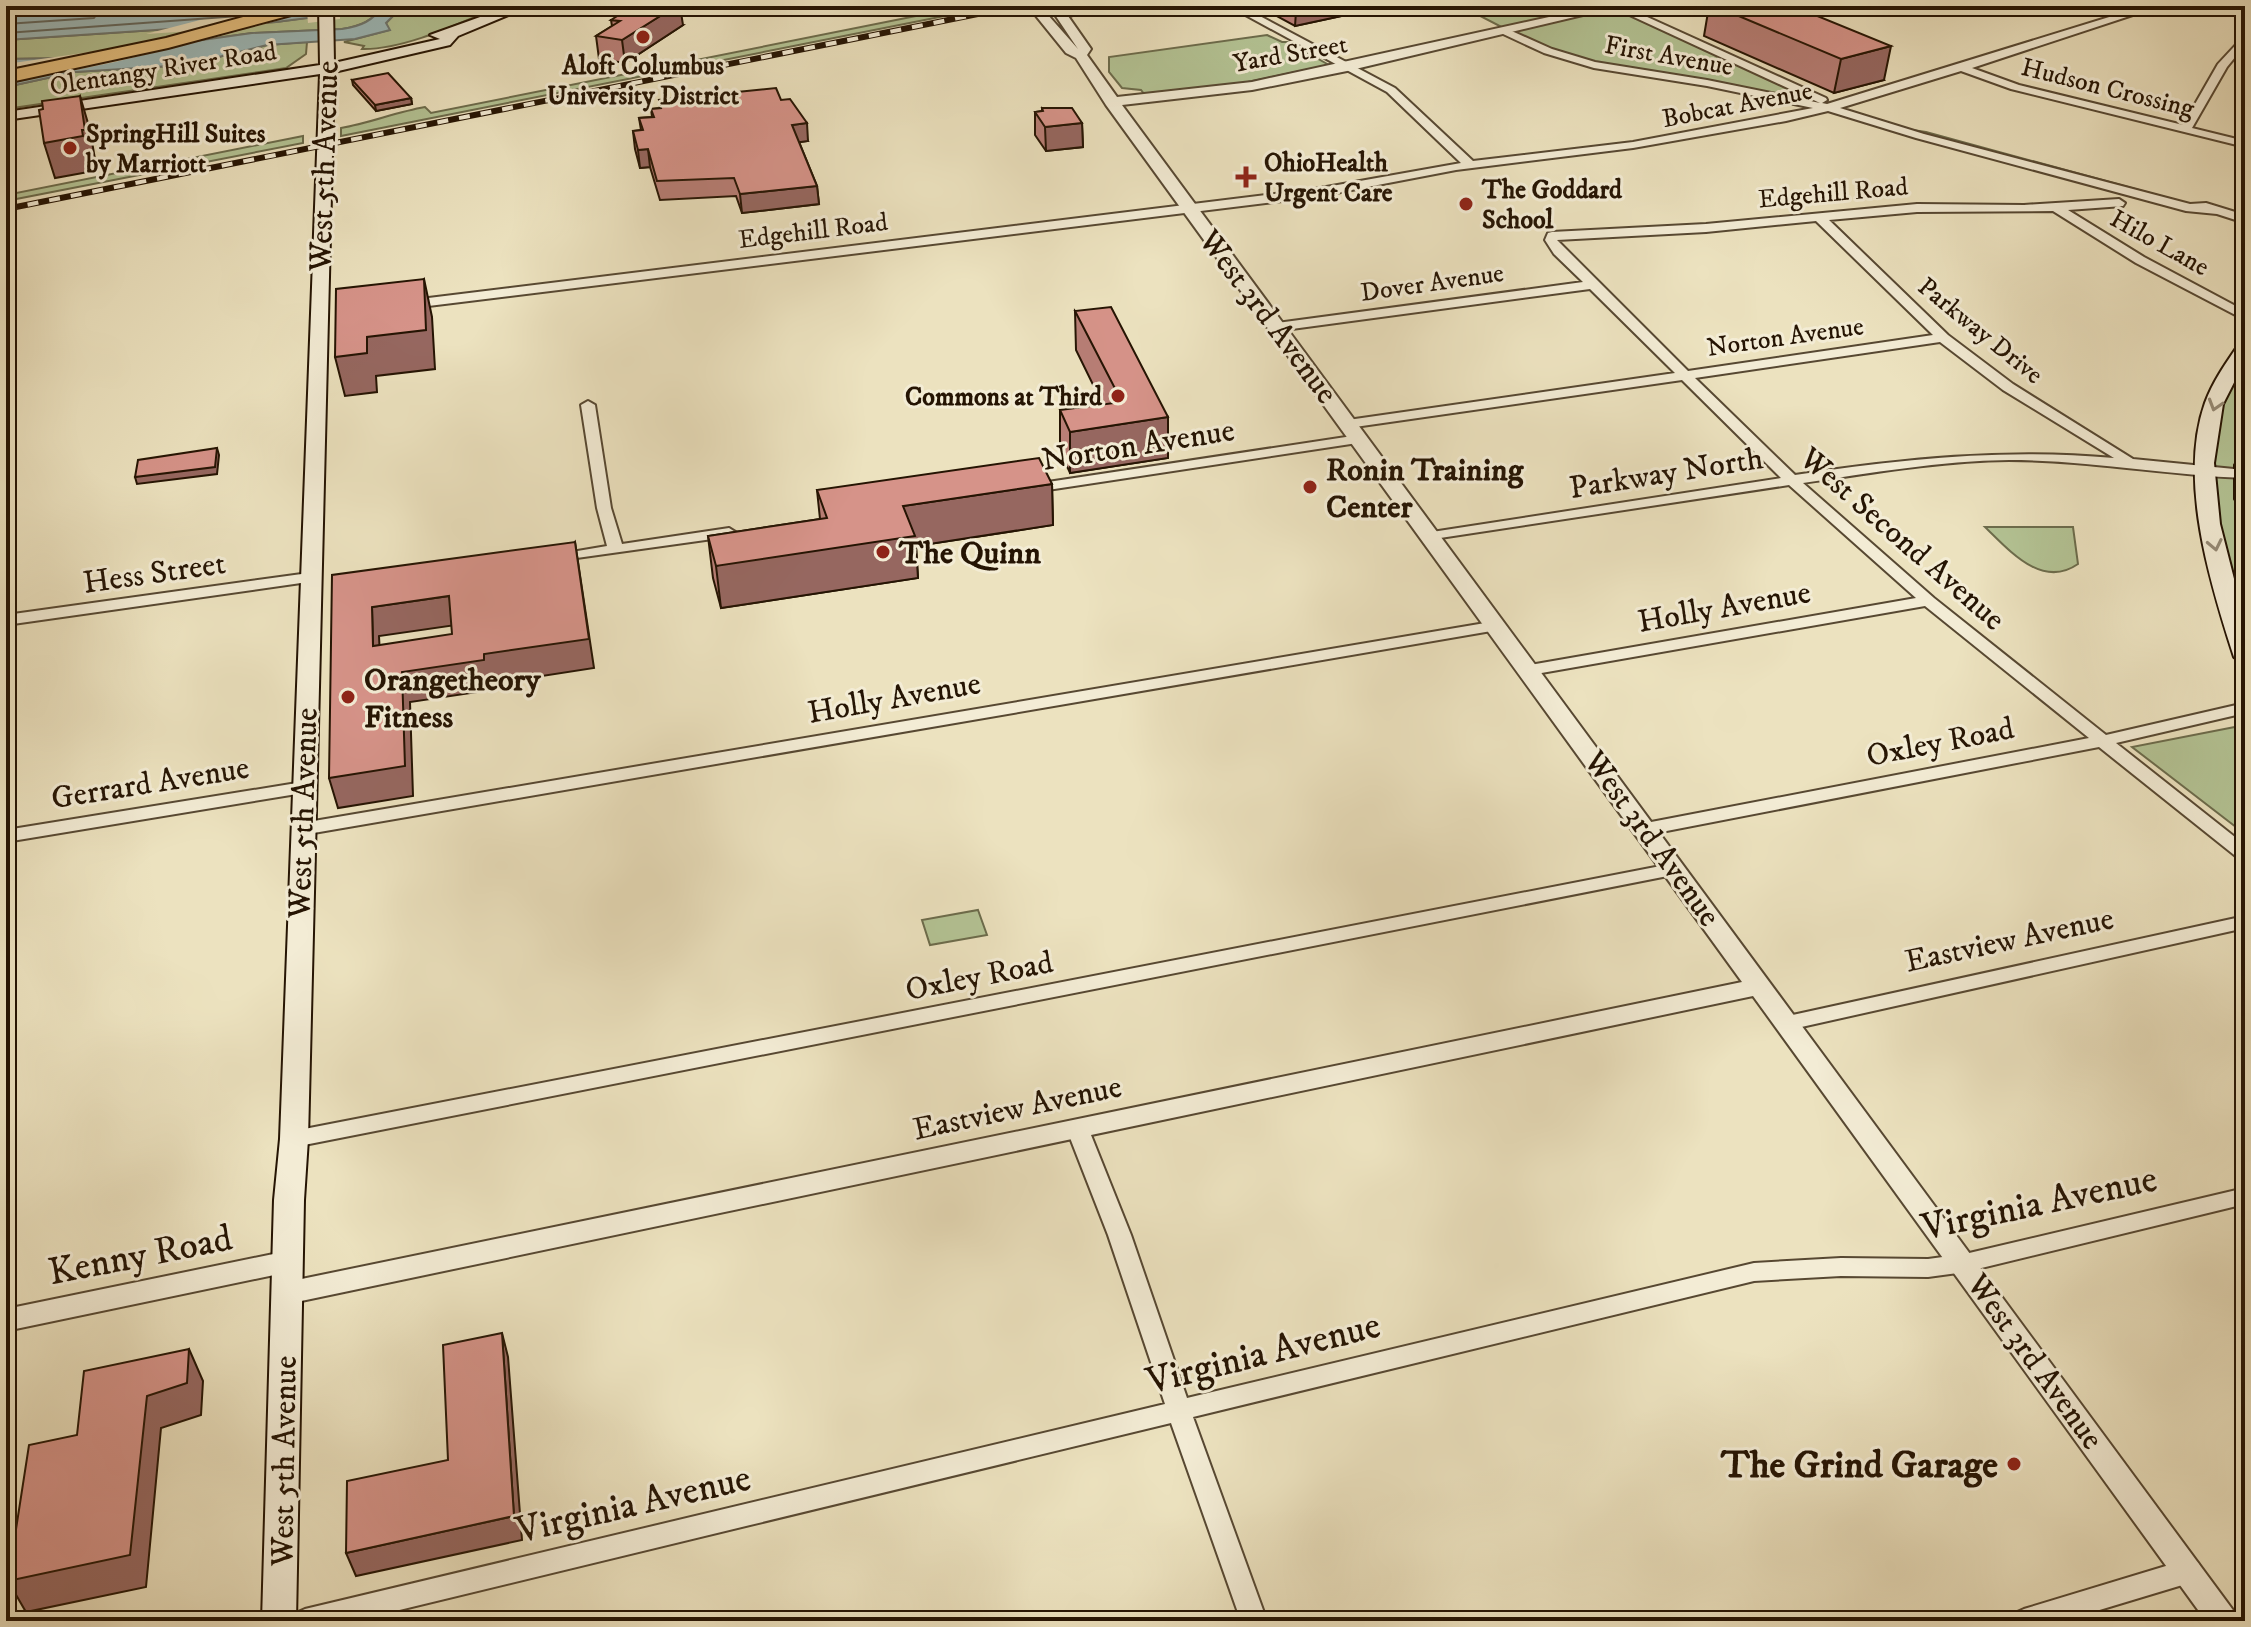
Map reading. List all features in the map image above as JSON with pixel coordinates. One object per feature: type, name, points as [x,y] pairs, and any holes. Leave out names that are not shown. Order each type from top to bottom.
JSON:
[{"type":"highway","points":[[6,68],[157,36],[270,6]]},
{"type":"highway","points":[[6,77],[168,43],[304,6]]},
{"type":"main road","name":"West 5th Avenue","points":[[282,1620],[288,1277],[303,788],[327,314],[326,6]]},
{"type":"main road","name":"Olentangy River Road","points":[[6,116],[345,66],[397,55],[445,42],[453,33],[523,6]]},
{"type":"main road","points":[[2245,348],[2220,388],[2208,428],[2203,468],[2204,493],[2219,565],[2245,657]]},
{"type":"main road","points":[[2244,470],[2245,499]]},
{"type":"street","points":[[1036,6],[1046,14],[1085,6]]},
{"type":"street","name":"West 3rd Avenue","points":[[1036,6],[1070,50],[1080,55],[1111,102],[2225,1621]]},
{"type":"street","points":[[1059,9],[1100,6]]},
{"type":"street","points":[[1234,6],[1405,100],[1470,165]]},
{"type":"street","name":"Yard Street","points":[[1111,102],[1252,86],[1615,6]]},
{"type":"street","name":"First Avenue","points":[[1615,6],[1819,97],[1830,108]]},
{"type":"street","name":"Bobcat Avenue","points":[[1315,193],[1470,165],[1688,137],[1830,108],[2155,6]]},
{"type":"street","name":"West 3rd Avenue","points":[[1059,9],[1085,49],[1080,55]]},
{"type":"street","name":"First Avenue","points":[[1505,31],[1548,51],[1594,65],[1830,108],[2190,208],[2245,219]]},
{"type":"street","points":[[2186,129],[2222,66],[2245,38]]},
{"type":"street","name":"Hudson Crossing","points":[[1963,68],[2015,87],[2245,144]]},
{"type":"street","name":"Edgehill Road","points":[[394,306],[1315,193]]},
{"type":"street","name":"Edgehill Road","points":[[1552,236],[1706,228],[1917,208],[2024,209],[2119,203]]},
{"type":"street","name":"Hilo Lane","points":[[2054,206],[2089,231],[2245,316]]},
{"type":"street","name":"Parkway Drive","points":[[1819,217],[1943,338],[2008,387],[2129,461]]},
{"type":"street","name":"West Second Avenue","points":[[1552,236],[1558,251],[1792,480],[1928,601],[2245,854]]},
{"type":"street","name":"Dover Avenue","points":[[1277,327],[1592,285]]},
{"type":"street","name":"Norton Avenue","points":[[1012,492],[1684,375],[1943,338]]},
{"type":"street","points":[[588,405],[604,508],[616,550]]},
{"type":"street","name":"Parkway North","points":[[1432,537],[1792,480],[1974,457],[2129,461],[2244,470]]},
{"type":"street","points":[[539,561],[748,530]]},
{"type":"street","name":"Hess Street","points":[[6,622],[314,589]]},
{"type":"street","name":"Holly Avenue","points":[[1530,670],[1928,601]]},
{"type":"street","name":"Holly Avenue","points":[[302,829],[1497,626]]},
{"type":"street","name":"Oxley Road","points":[[1646,829],[2101,741],[2245,708]]},
{"type":"street","name":"Gerrard Avenue","points":[[6,836],[303,788]]},
{"type":"street","name":"Oxley Road","points":[[294,1139],[1676,869]]},
{"type":"street","name":"Eastview Avenue","points":[[1788,1023],[2245,922]]},
{"type":"street","name":"Eastview Avenue","points":[[288,1277],[1078,1130],[1761,986]]},
{"type":"street","points":[[1078,1130],[1147,1310],[1254,1621]]},
{"type":"street","name":"Virginia Avenue","points":[[282,1620],[1180,1411],[1754,1272],[1841,1267],[1928,1268],[1965,1263],[2245,1196]]},
{"type":"street","name":"Kenny Road","points":[[6,1320],[288,1277]]},
{"type":"street","points":[[2024,1621],[2189,1571]]},
{"type":"green space","points":[[6,6],[144,6],[6,16]]},
{"type":"green space","points":[[403,6],[501,6],[433,34],[396,45],[362,49],[364,46],[344,42],[389,30],[386,23]]},
{"type":"green space","points":[[966,6],[995,6],[341,136],[341,128],[414,109],[425,107],[431,113]]},
{"type":"green space","points":[[1461,6],[1615,6],[1819,97],[1830,108],[1647,75],[1548,51]]},
{"type":"green space","points":[[380,8],[369,20],[342,29],[252,33],[74,58],[6,59],[6,40],[276,22]]},
{"type":"green space","points":[[1267,35],[1288,42],[1329,65],[1238,84],[1145,95],[1141,90],[1122,88],[1109,72],[1109,57]]},
{"type":"green space","points":[[307,42],[306,54],[286,68],[6,109],[6,87],[75,72],[186,65],[267,45]]},
{"type":"green space","points":[[1899,128],[1926,132],[2216,211]]},
{"type":"green space","points":[[303,136],[303,143],[6,201],[6,195]]},
{"type":"green space","points":[[2245,348],[2245,657],[2219,565],[2208,428]]},
{"type":"green space","points":[[1985,527],[2073,527],[2078,564],[2065,571],[2039,570],[2016,556]]},
{"type":"green space","points":[[2245,725],[2245,834],[2132,747]]},
{"type":"green space","points":[[978,910],[987,935],[930,945],[922,920]]},
{"type":"water","points":[[144,6],[403,6],[386,23],[390,30],[355,39],[267,45],[186,65],[75,72],[6,87],[6,59],[74,58],[252,33],[342,29],[368,21],[379,9],[276,22],[6,40],[6,16]]},
{"type":"pier","points":[[254,6],[340,6],[340,19],[308,23],[307,12],[254,27],[146,34]]},
{"type":"pier","points":[[244,30],[115,62],[6,84],[6,64]]},
{"type":"building","points":[[633,6],[676,6],[622,40],[596,36],[620,21],[611,20]]},
{"type":"building","points":[[1283,6],[1327,6],[1296,12]]},
{"type":"building","points":[[1715,6],[1793,6],[1891,46],[1841,59]]},
{"type":"building","points":[[388,73],[411,98],[375,105],[352,80]]},
{"type":"building","points":[[776,88],[781,100],[790,99],[807,123],[792,125],[817,186],[740,194],[734,178],[657,181],[648,149],[638,150],[633,131],[643,130],[639,118],[654,117],[651,109],[661,108],[659,100]]},
{"type":"building","points":[[80,96],[85,130],[82,130],[83,136],[44,143],[39,110],[43,109],[42,101]]},
{"type":"building","points":[[1042,108],[1072,108],[1082,123],[1045,127],[1035,112],[1043,111]]},
{"type":"building","points":[[424,279],[426,330],[367,337],[367,353],[335,357],[336,289]]},
{"type":"building","points":[[1111,307],[1168,417],[1070,432],[1060,410],[1122,402],[1075,311]]},
{"type":"building","points":[[217,448],[215,467],[135,477],[138,460]]},
{"type":"building","points":[[1039,458],[1052,484],[903,506],[915,536],[716,566],[708,536],[827,518],[817,490]]},
{"type":"building","points":[[575,542],[589,639],[484,654],[484,660],[402,672],[405,766],[329,778],[332,575]],"holes":[[[449,596],[452,634],[373,646],[372,607]]]},
{"type":"building","points":[[502,1333],[514,1516],[346,1553],[347,1481],[448,1460],[443,1345]]},
{"type":"building","points":[[189,1349],[187,1383],[147,1396],[130,1555],[8,1581],[29,1445],[77,1435],[84,1371]]},
{"type":"railway","points":[[6,209],[1018,6]]},
{"type":"place","name":"Aloft Columbus University District","points":[[643,37]]},
{"type":"place","name":"SpringHill Suites by Marriott","points":[[70,148]]},
{"type":"place","name":"OhioHealth Urgent Care","points":[[1246,177]]},
{"type":"place","name":"The Goddard School","points":[[1466,204]]},
{"type":"place","name":"Commons at Third","points":[[1118,396]]},
{"type":"place","name":"Ronin Training Center","points":[[1310,487]]},
{"type":"place","name":"The Quinn","points":[[883,552]]},
{"type":"place","name":"Orangetheory Fitness","points":[[348,697]]},
{"type":"place","name":"The Grind Garage","points":[[2014,1464]]}]
